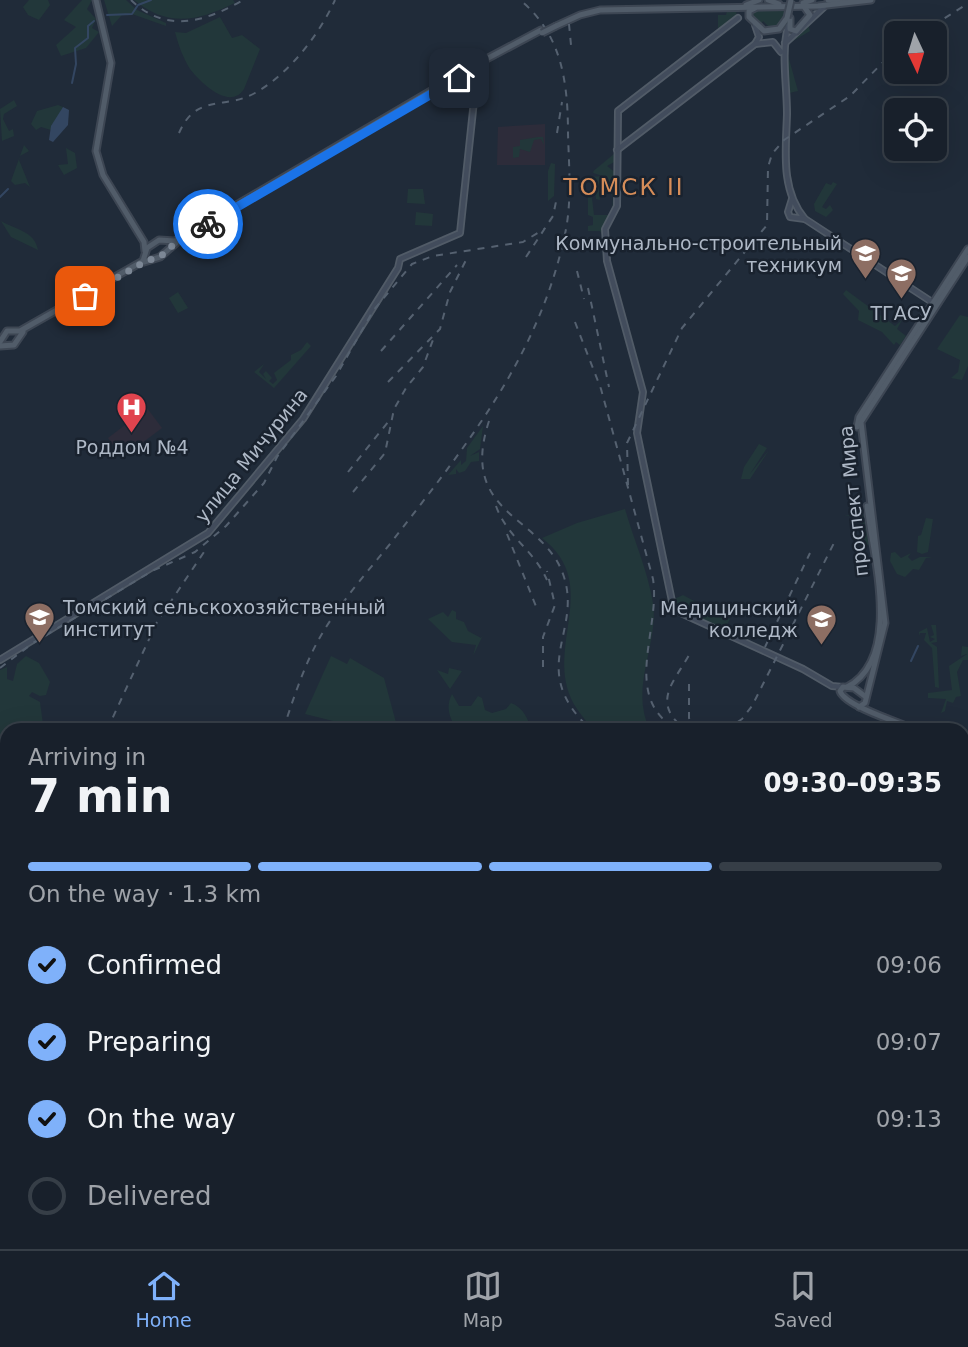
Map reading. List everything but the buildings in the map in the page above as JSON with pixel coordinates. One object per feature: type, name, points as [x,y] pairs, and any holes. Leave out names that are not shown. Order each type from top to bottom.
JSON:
[{"type":"main road","points":[[96,0],[111,63],[97,156],[106,180],[144,242],[143,261],[20,331],[7,331],[2,343],[13,346],[22,333],[168,250],[465,73]]},
{"type":"main road","points":[[746,5],[759,0]]},
{"type":"main road","points":[[768,0],[779,4]]},
{"type":"main road","points":[[786,96],[781,52],[793,0]]},
{"type":"main road","points":[[802,5],[812,0]]},
{"type":"main road","points":[[785,44],[827,3],[870,0]]},
{"type":"main road","points":[[144,242],[152,244],[175,241],[541,31],[595,10],[755,8],[850,1]]},
{"type":"main road","points":[[555,25],[579,12],[600,7],[802,5],[850,1]]},
{"type":"main road","points":[[788,20],[791,30],[796,31],[806,21],[810,12],[802,5]]},
{"type":"main road","points":[[732,8],[739,12],[737,18],[618,111],[617,206],[605,229],[607,261],[643,392],[636,422],[638,440],[673,606],[681,613],[800,668],[832,686],[858,690],[874,712]]},
{"type":"main road","points":[[617,151],[755,44],[760,37],[749,13],[755,8]]},
{"type":"main road","points":[[737,18],[753,23],[764,31],[772,31],[788,20]]},
{"type":"main road","points":[[788,20],[785,44],[784,149],[791,194],[798,209],[805,219],[935,304]]},
{"type":"main road","points":[[755,44],[773,42],[781,52]]},
{"type":"main road","points":[[465,73],[475,79],[478,66]]},
{"type":"main road","name":"улица Мичурина","points":[[0,660],[208,533],[303,419],[398,268],[400,259],[460,233],[475,79]]},
{"type":"main road","points":[[617,143],[623,146]]},
{"type":"main road","points":[[791,194],[788,215],[805,219]]},
{"type":"main road","points":[[789,208],[798,209]]},
{"type":"main road","points":[[795,218],[798,209]]},
{"type":"main road","points":[[165,241],[168,250]]},
{"type":"main road","points":[[145,251],[152,244]]},
{"type":"main road","name":"проспект Мира","points":[[866,699],[867,686],[884,635],[858,421],[965,258],[968,249]]},
{"type":"main road","points":[[13,331],[18,339]]},
{"type":"main road","name":"проспект Мира","points":[[845,687],[857,679],[877,644],[881,599]]},
{"type":"main road","points":[[800,668],[859,706],[900,723]]},
{"type":"main road","points":[[857,679],[859,687],[867,686]]},
{"type":"main road","points":[[840,695],[845,687]]},
{"type":"main road","points":[[859,706],[866,699]]},
{"type":"shaded area","points":[[545,124],[545,165],[497,165],[498,127]]},
{"type":"shaded area","name":"Роддом №4","points":[[142,407],[147,408],[162,428],[122,458],[108,438],[129,422],[132,413]]},
{"type":"green space","points":[[29,0],[48,0],[50,5],[39,20],[28,15],[23,7]]},
{"type":"green space","points":[[82,0],[92,0],[87,9],[96,19],[92,28],[99,32],[86,48],[61,56],[56,45],[76,27],[64,20]]},
{"type":"green space","points":[[104,0],[126,0],[137,10],[166,23],[166,26],[132,14],[122,15],[112,26]]},
{"type":"green space","points":[[134,0],[233,0],[235,3],[208,14],[183,19],[159,15]]},
{"type":"green space","points":[[787,9],[778,28],[771,29],[763,21],[761,25],[751,18],[754,10]]},
{"type":"green space","points":[[727,11],[736,11],[737,16],[718,31],[718,15],[726,15]]},
{"type":"green space","points":[[220,17],[232,38],[242,35],[260,49],[244,89],[231,97],[216,92],[195,75],[185,60],[175,32],[186,33]]},
{"type":"green space","points":[[808,24],[810,31],[788,44]]},
{"type":"green space","points":[[787,52],[798,91],[789,93],[788,80]]},
{"type":"green space","points":[[14,100],[17,106],[4,114],[3,119],[9,131],[13,129],[14,136],[2,141],[0,109]]},
{"type":"green space","points":[[58,105],[63,107],[51,130],[41,127],[36,130],[31,124],[37,111]]},
{"type":"green space","points":[[543,137],[544,145],[541,139],[534,140],[530,152],[520,149],[519,157],[513,158],[513,147],[520,146],[520,140]]},
{"type":"green space","points":[[24,145],[29,151],[20,156]]},
{"type":"green space","points":[[66,148],[75,153],[77,168],[64,175],[58,165],[68,164]]},
{"type":"green space","points":[[614,154],[616,161],[607,166],[616,173],[616,206],[612,212],[613,197],[610,192],[599,192],[600,200],[596,199],[597,192],[589,177],[603,176],[593,173],[594,171],[591,173]]},
{"type":"green space","points":[[20,156],[19,160],[30,187],[25,183],[15,185],[11,181]]},
{"type":"green space","points":[[551,163],[555,164],[554,196],[548,201],[548,171]]},
{"type":"green space","points":[[833,182],[837,184],[822,207],[826,209],[830,205],[833,210],[826,217],[815,211],[814,204],[826,183],[831,185]]},
{"type":"green space","points":[[408,189],[423,189],[425,204],[407,203]]},
{"type":"green space","points":[[591,190],[594,215],[610,215],[604,239],[600,231],[588,231],[588,226],[593,225],[593,217],[588,215],[588,191]]},
{"type":"green space","points":[[416,212],[433,214],[432,226],[415,225]]},
{"type":"green space","points":[[1,221],[23,231],[33,239],[38,250],[11,237]]},
{"type":"green space","points":[[846,290],[895,326],[902,320],[897,329],[906,336],[900,345],[896,342],[894,345],[882,332],[858,320],[859,311],[843,294]]},
{"type":"green space","points":[[178,292],[188,308],[178,313],[169,298]]},
{"type":"green space","points":[[960,315],[968,317],[968,366],[962,380],[951,378],[958,372],[960,360],[937,349]]},
{"type":"green space","points":[[307,342],[311,346],[274,388],[254,372],[264,364],[259,372],[266,379],[263,374],[266,371],[273,384],[277,380],[274,373],[291,360],[291,355],[301,350]]},
{"type":"green space","points":[[483,426],[480,449],[470,456],[479,452],[479,461],[471,462],[465,471],[459,473],[456,469],[456,474],[448,475],[461,460],[461,465],[466,461],[467,448]]},
{"type":"green space","points":[[759,444],[767,448],[750,474],[769,450],[750,479],[741,479],[744,467]]},
{"type":"green space","points":[[625,509],[653,603],[654,619],[642,698],[647,723],[588,723],[577,709],[567,687],[564,665],[571,598],[569,577],[560,557],[542,538],[577,523]]},
{"type":"green space","points":[[863,513],[869,545],[863,544],[860,522],[853,516],[844,516]]},
{"type":"green space","points":[[926,518],[933,519],[928,552],[922,554],[917,552],[918,536],[921,535]]},
{"type":"green space","points":[[895,552],[901,558],[911,553],[908,557],[912,561],[920,557],[933,557],[926,558],[919,570],[913,569],[905,577],[897,574],[890,561],[891,553]]},
{"type":"green space","points":[[683,595],[696,602],[690,615],[681,611],[672,600]]},
{"type":"green space","points":[[707,608],[730,619],[724,631],[701,621]]},
{"type":"green space","points":[[452,610],[456,612],[456,619],[464,622],[468,631],[481,638],[483,635],[473,656],[476,645],[452,642],[428,619],[443,612],[448,617]]},
{"type":"green space","points":[[931,625],[936,625],[937,642],[931,643],[937,647],[939,688],[935,687],[932,648],[924,640],[926,633],[920,633],[919,636],[919,632],[927,628],[930,642],[935,639],[930,637],[934,635]]},
{"type":"green space","points":[[962,646],[968,647],[968,660],[963,660],[957,672],[961,696],[956,697],[953,703],[947,701],[945,711],[941,713],[946,699],[928,698],[928,693],[952,690],[949,666],[967,654],[961,656]]},
{"type":"green space","points":[[26,656],[39,663],[50,682],[46,695],[40,696],[32,692],[29,696],[40,702],[43,723],[0,723],[0,670],[7,667],[7,679],[13,681],[17,664]]},
{"type":"green space","points":[[331,656],[347,664],[350,658],[384,678],[396,723],[333,721],[305,714]]},
{"type":"green space","points":[[449,668],[462,671],[450,689],[437,670],[448,674]]},
{"type":"green space","points":[[452,694],[459,706],[471,706],[478,696],[482,698],[485,710],[492,713],[506,709],[511,703],[522,711],[529,723],[453,723],[449,708]]},
{"type":"water","points":[[63,107],[69,110],[68,125],[53,142],[49,140],[51,126]]},
{"type":"waterway","points":[[107,15],[132,14],[138,5],[151,0]]},
{"type":"waterway","points":[[72,83],[76,64],[75,48],[88,38],[88,26],[94,21]]},
{"type":"waterway","points":[[0,197],[8,189]]},
{"type":"waterway","points":[[911,661],[918,646]]},
{"type":"railway","points":[[131,0],[144,11],[172,21],[200,19],[243,0]]},
{"type":"railway","points":[[179,133],[194,112],[212,104],[244,98],[280,75],[312,40],[335,0]]},
{"type":"railway","points":[[285,723],[305,667],[323,632],[346,598],[445,472],[496,399],[518,361],[553,279],[569,210],[568,115],[564,78],[554,44],[545,28],[520,0]]},
{"type":"railway","points":[[940,21],[964,6]]},
{"type":"railway","points":[[569,24],[571,45]]},
{"type":"railway","points":[[628,485],[627,443],[682,328],[767,225],[768,167],[772,154],[784,140],[850,96],[884,61]]},
{"type":"railway","points":[[557,133],[562,102]]},
{"type":"railway","points":[[526,257],[553,216],[557,197]]},
{"type":"railway","points":[[0,668],[33,643],[152,571],[195,552],[226,526],[264,483],[277,457],[336,376],[373,311],[412,264],[433,256],[523,242],[544,229]]},
{"type":"railway","points":[[388,382],[440,329],[450,292],[466,260]]},
{"type":"railway","points":[[381,351],[457,265]]},
{"type":"railway","points":[[577,271],[584,299]]},
{"type":"railway","points":[[588,288],[609,387]]},
{"type":"railway","points":[[575,322],[601,389],[653,579],[654,599],[647,682],[651,700],[661,716],[670,723]]},
{"type":"railway","points":[[353,492],[385,453],[394,409],[423,367],[434,337]]},
{"type":"railway","points":[[489,421],[482,452],[485,476],[493,495],[506,511],[553,554],[563,574],[568,595],[559,669],[562,688],[572,708],[585,723]]},
{"type":"railway","points":[[348,472],[388,422]]},
{"type":"railway","points":[[496,506],[507,526],[542,569],[547,580]]},
{"type":"railway","points":[[507,534],[537,609]]},
{"type":"railway","points":[[736,723],[752,706],[836,539]]},
{"type":"railway","points":[[110,723],[157,622],[206,549]]},
{"type":"railway","points":[[765,647],[810,553]]},
{"type":"railway","points":[[543,667],[543,637],[555,605],[547,571]]},
{"type":"railway","points":[[678,723],[671,715],[667,698],[673,681],[689,655]]},
{"type":"railway","points":[[689,684],[691,723]]},
{"type":"way so far","points":[[85,296],[146,261],[160,257],[173,245],[208,224]]},
{"type":"place","name":"Коммунально-строительный техникум","points":[[865,281]]},
{"type":"place","name":"ТГАСУ","points":[[901,301]]},
{"type":"place","name":"Роддом №4","points":[[132,435]]},
{"type":"place","name":"Томский сельскохозяйственный институт","points":[[40,645]]},
{"type":"place","name":"Медицинский колледж","points":[[821,646]]},
{"type":"district","name":"ТОМСК II","points":[[624,187]]},
{"type":"route","points":[[208,224],[459,78]]}]
